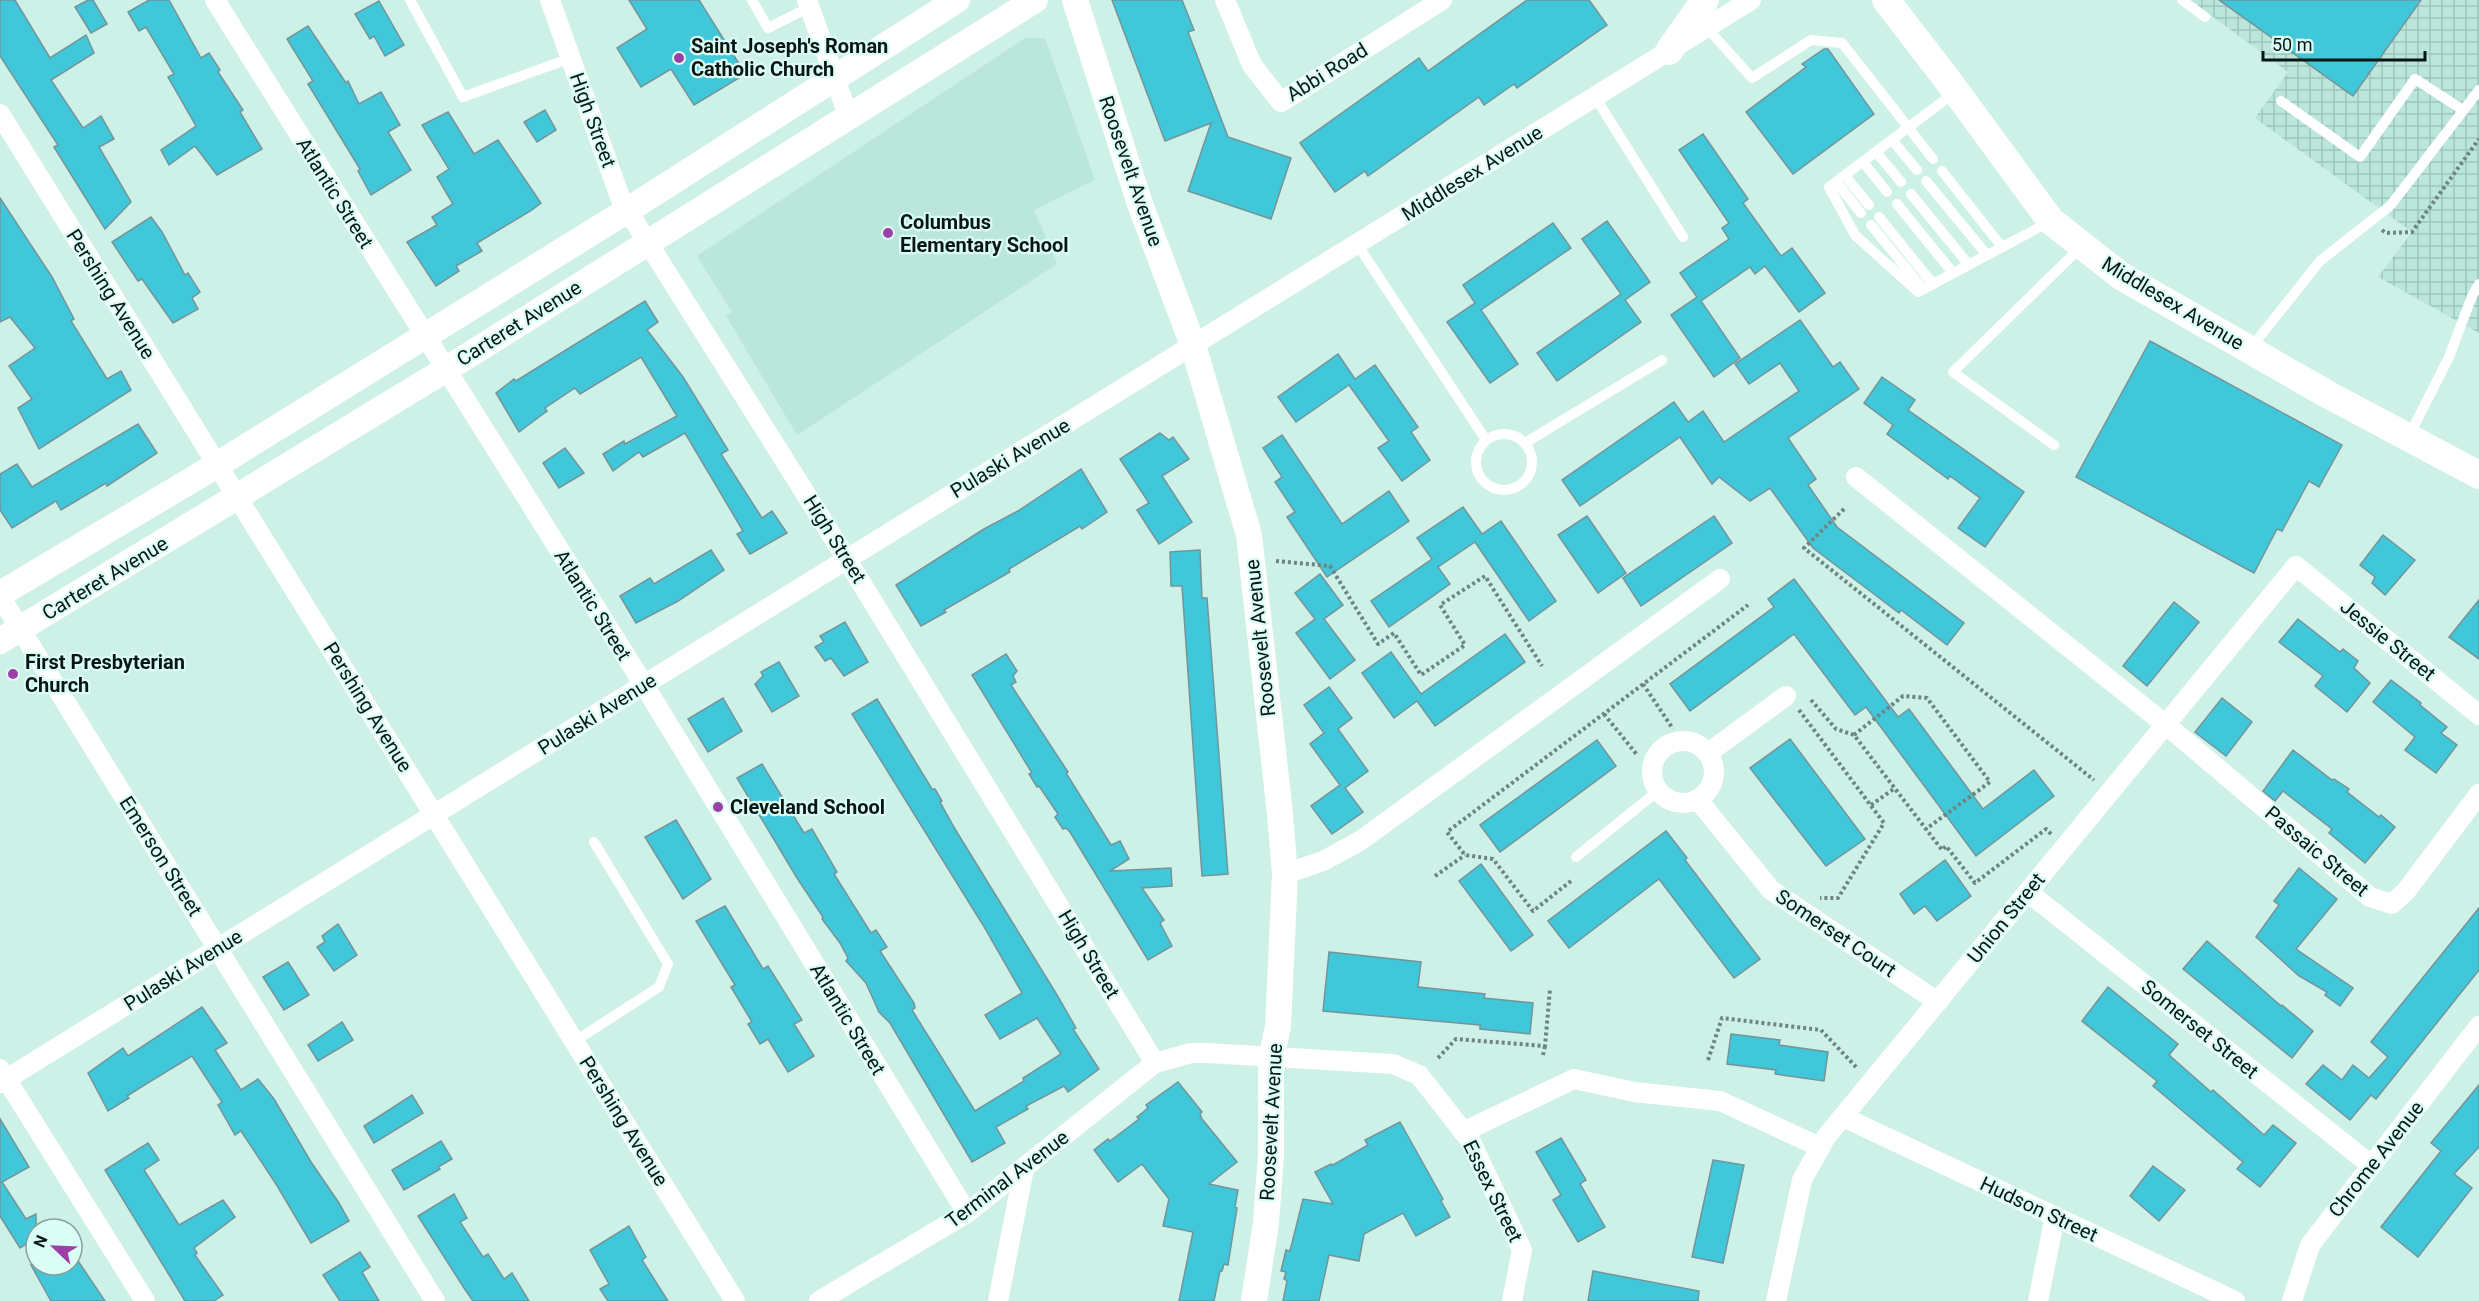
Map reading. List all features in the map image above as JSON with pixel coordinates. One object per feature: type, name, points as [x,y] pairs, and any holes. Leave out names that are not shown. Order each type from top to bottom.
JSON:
[{"type":"main road","points":[[1669,51],[1705,0]]},
{"type":"main road","name":"Middlesex Avenue","points":[[1886,0],[2051,221],[2082,246],[2121,276],[2250,350],[2479,475]]},
{"type":"street","name":"Atlantic Street","points":[[215,0],[644,685],[966,1213]]},
{"type":"street","name":"High Street","points":[[550,0],[621,200],[846,558],[1155,1063]]},
{"type":"street","name":"Carteret Avenue","points":[[0,595],[217,465],[628,210],[957,0]]},
{"type":"street","name":"Carteret Avenue","points":[[10,635],[445,370],[848,115],[1035,0]]},
{"type":"street","name":"Roosevelt Avenue","points":[[1075,0],[1140,204],[1193,345],[1249,535],[1285,874],[1278,1027],[1271,1058],[1270,1166],[1266,1223],[1254,1301]]},
{"type":"street","name":"Abbi Road","points":[[1225,0],[1251,65],[1281,102],[1442,0]]},
{"type":"street","name":"Middlesex Avenue","points":[[1193,345],[1751,0]]},
{"type":"street","points":[[808,4],[848,115]]},
{"type":"street","name":"Pershing Avenue","points":[[0,114],[735,1301]]},
{"type":"street","name":"Pulaski Avenue","points":[[2,1077],[217,949],[1193,345]]},
{"type":"street","points":[[1856,477],[2165,724]]},
{"type":"street","name":"Union Street","points":[[1776,1301],[1802,1180],[1820,1147],[2296,566]]},
{"type":"street","name":"Jessie Street","points":[[2296,566],[2479,715]]},
{"type":"street","points":[[1285,874],[1323,861],[1360,841],[1720,579]]},
{"type":"street","name":"Emerson Street","points":[[0,595],[10,635],[217,949],[435,1301]]},
{"type":"street","points":[[1708,753],[1792,703]]},
{"type":"street","name":"Passaic Street","points":[[2165,724],[2370,897],[2392,904],[2406,891],[2479,794]]},
{"type":"street","points":[[1683,741],[1696,744],[1708,753],[1714,765],[1714,778],[1709,790],[1698,800],[1680,803],[1668,800],[1658,791],[1652,769],[1662,749],[1670,744],[1683,741]]},
{"type":"street","name":"Somerset Court","points":[[1698,800],[1771,890],[1938,1002]]},
{"type":"street","name":"Somerset Street","points":[[2028,892],[2371,1165]]},
{"type":"street","name":"Chrome Avenue","points":[[2292,1301],[2310,1245],[2479,1026]]},
{"type":"street","name":"Essex Street","points":[[1155,1063],[1191,1053],[1393,1064],[1419,1075],[1470,1140],[1522,1250],[1512,1301]]},
{"type":"street","name":"Terminal Avenue","points":[[819,1301],[966,1213],[1155,1063]]},
{"type":"street","points":[[2,1077],[145,1301]]},
{"type":"street","points":[[1463,1132],[1574,1079],[1634,1092],[1720,1101],[1820,1147]]},
{"type":"street","name":"Hudson Street","points":[[1843,1117],[2235,1301]]},
{"type":"street","points":[[998,1301],[1024,1169]]},
{"type":"street","points":[[2038,1301],[2055,1216]]},
{"type":"lane","points":[[410,0],[463,97],[571,58]]},
{"type":"lane","points":[[752,0],[768,28],[808,4]]},
{"type":"lane","points":[[2182,0],[2205,17]]},
{"type":"lane","points":[[1707,28],[1752,78],[1811,40],[1842,44],[1934,159]]},
{"type":"lane","points":[[2281,101],[2360,158],[2415,79],[2463,110]]},
{"type":"lane","points":[[2250,350],[2320,261],[2390,206],[2479,90]]},
{"type":"lane","points":[[1956,91],[1829,188],[1855,235],[1918,292],[2051,221]]},
{"type":"lane","points":[[1595,97],[1683,237]]},
{"type":"lane","points":[[1892,140],[1917,170]]},
{"type":"lane","points":[[1876,152],[1901,182]]},
{"type":"lane","points":[[1863,162],[1887,192]]},
{"type":"lane","points":[[1942,171],[2002,247]]},
{"type":"lane","points":[[1841,179],[1865,209]]},
{"type":"lane","points":[[1926,181],[1987,255]]},
{"type":"lane","points":[[1911,194],[1970,265]]},
{"type":"lane","points":[[1897,204],[1953,273]]},
{"type":"lane","points":[[1875,221],[1928,287]]},
{"type":"lane","points":[[1358,244],[1486,440]]},
{"type":"lane","points":[[2054,446],[1953,372],[2082,246]]},
{"type":"lane","points":[[2408,437],[2449,357],[2472,296],[2479,284]]},
{"type":"lane","points":[[1525,443],[1662,360]]},
{"type":"lane","points":[[1504,434],[1516,436],[1525,443],[1533,459],[1532,471],[1526,481],[1516,488],[1505,491],[1493,489],[1483,482],[1476,463],[1478,451],[1486,440],[1504,434]]},
{"type":"lane","points":[[1576,857],[1658,791]]},
{"type":"lane","points":[[575,1041],[659,987],[669,963],[594,842]]},
{"type":"path","points":[[2368,223],[2386,233],[2412,232],[2479,139]]},
{"type":"path","points":[[1844,509],[1804,548],[2097,783]]},
{"type":"path","points":[[1276,561],[1330,566],[1378,644],[1394,633],[1421,675],[1465,645],[1440,605],[1485,576],[1542,666]]},
{"type":"path","points":[[1465,855],[1447,832],[1748,605]]},
{"type":"path","points":[[1643,684],[1673,729]]},
{"type":"path","points":[[1854,735],[1903,696],[1927,698],[1990,782],[1926,829]]},
{"type":"path","points":[[1812,700],[1836,729],[1854,735],[1942,850],[1946,846],[1975,883],[2046,829],[2054,838]]},
{"type":"path","points":[[1792,703],[1884,823],[1838,898],[1811,898]]},
{"type":"path","points":[[1604,714],[1638,756]]},
{"type":"path","points":[[1870,805],[1895,788]]},
{"type":"path","points":[[1435,876],[1465,855],[1493,859],[1533,911],[1571,881]]},
{"type":"path","points":[[1543,1055],[1550,989]]},
{"type":"path","points":[[1708,1060],[1722,1018],[1821,1030],[1866,1077]]},
{"type":"path","points":[[1438,1058],[1456,1040],[1545,1046]]},
{"type":"shaded area","points":[[2190,0],[2479,0],[2479,333],[2378,277],[2412,232],[2255,118],[2288,72]]},
{"type":"shaded area","name":"Columbus Elementary School","points":[[1025,38],[1045,38],[1095,180],[1034,210],[1057,264],[797,435],[726,316],[732,312],[697,256]]},
{"type":"building","points":[[0,0],[15,0],[50,58],[86,35],[94,53],[51,80],[83,128],[101,116],[114,139],[99,147],[131,202],[105,229],[54,147],[58,145],[0,56]]},
{"type":"building","points":[[88,0],[93,0],[107,24],[91,33],[75,7]]},
{"type":"building","points":[[149,0],[169,0],[201,58],[209,53],[220,70],[218,72],[243,110],[240,112],[262,149],[217,175],[195,146],[169,165],[161,150],[196,126],[168,77],[174,74],[146,27],[139,31],[128,12]]},
{"type":"building","name":"Saint Joseph's Roman Catholic Church","points":[[629,0],[699,0],[743,70],[737,74],[739,78],[694,105],[671,69],[641,87],[617,48],[647,29]]},
{"type":"building","points":[[1112,0],[1182,0],[1194,30],[1188,32],[1228,137],[1291,158],[1271,219],[1188,191],[1211,123],[1165,141]]},
{"type":"building","points":[[1527,0],[1589,0],[1607,25],[1517,88],[1514,84],[1484,105],[1479,97],[1368,176],[1365,171],[1335,192],[1300,143],[1419,58],[1428,71]]},
{"type":"building","points":[[2219,0],[2421,0],[2353,96]]},
{"type":"building","points":[[379,1],[404,45],[385,56],[374,36],[370,39],[355,14]]},
{"type":"building","points":[[308,26],[346,83],[348,81],[359,104],[381,92],[400,125],[388,132],[411,170],[371,195],[358,171],[360,169],[308,84],[313,81],[287,39]]},
{"type":"building","points":[[1824,49],[1828,49],[1874,114],[1793,174],[1746,112],[1806,67],[1802,64]]},
{"type":"building","points":[[545,110],[556,130],[537,142],[524,122]]},
{"type":"building","points":[[448,112],[474,154],[498,140],[541,203],[477,243],[482,251],[456,266],[459,271],[436,286],[407,242],[437,225],[432,217],[453,204],[437,177],[449,169],[422,125]]},
{"type":"building","points":[[1703,134],[1748,199],[1743,203],[1781,256],[1792,248],[1825,293],[1799,312],[1765,266],[1755,274],[1750,267],[1701,301],[1740,358],[1714,377],[1671,315],[1697,297],[1680,273],[1729,239],[1722,228],[1729,223],[1679,150]]},
{"type":"building","points":[[0,198],[52,277],[74,319],[71,321],[107,379],[121,371],[131,390],[39,449],[18,408],[32,399],[9,366],[35,348],[10,317],[0,322]]},
{"type":"building","points":[[151,217],[162,232],[185,275],[188,273],[200,292],[192,298],[198,309],[173,323],[142,279],[138,281],[112,242]]},
{"type":"building","points":[[1607,221],[1650,282],[1625,300],[1641,322],[1557,381],[1537,353],[1621,294],[1582,239]]},
{"type":"building","points":[[1553,223],[1571,248],[1481,310],[1518,364],[1490,383],[1447,322],[1475,303],[1463,285]]},
{"type":"building","points":[[645,301],[658,322],[647,330],[683,377],[728,450],[721,454],[762,518],[772,511],[787,533],[750,554],[737,534],[743,531],[685,433],[643,457],[639,452],[613,471],[603,454],[624,441],[625,444],[677,416],[641,357],[580,394],[575,388],[545,408],[547,411],[519,432],[496,393],[514,379],[516,381]]},
{"type":"building","points":[[1800,320],[1833,367],[1840,362],[1859,389],[1788,438],[1816,479],[1808,485],[1837,527],[1964,623],[1947,645],[1901,610],[1899,613],[1813,548],[1770,488],[1750,501],[1719,477],[1712,484],[1680,437],[1580,506],[1562,480],[1674,402],[1688,422],[1703,411],[1724,442],[1799,391],[1780,363],[1749,384],[1735,364]]},
{"type":"building","points":[[2150,341],[2342,445],[2319,487],[2309,481],[2282,531],[2277,529],[2254,573],[2076,477]]},
{"type":"building","points":[[1338,354],[1355,379],[1375,365],[1418,427],[1411,432],[1430,460],[1402,481],[1378,448],[1389,441],[1349,385],[1296,422],[1278,397]]},
{"type":"building","points":[[1882,377],[1915,400],[1908,410],[2024,492],[1985,547],[1958,528],[1980,498],[1950,476],[1948,479],[1887,434],[1893,425],[1864,403]]},
{"type":"building","points":[[138,424],[157,453],[107,486],[106,483],[61,510],[56,501],[12,528],[0,510],[0,474],[17,464],[32,487]]},
{"type":"building","points":[[1160,433],[1169,440],[1173,437],[1189,459],[1162,476],[1192,522],[1159,544],[1137,510],[1149,503],[1120,459]]},
{"type":"building","points":[[1282,435],[1342,524],[1389,491],[1409,521],[1327,577],[1287,517],[1295,512],[1275,482],[1282,477],[1263,448]]},
{"type":"building","points":[[565,448],[584,473],[559,488],[543,463]]},
{"type":"building","points":[[1081,469],[1107,512],[1082,529],[1080,526],[1009,569],[1010,572],[921,626],[896,585],[984,529],[1018,511]]},
{"type":"building","points":[[1463,507],[1482,534],[1501,521],[1556,601],[1529,621],[1475,542],[1438,567],[1450,584],[1389,627],[1371,601],[1432,559],[1417,538]]},
{"type":"building","points":[[1587,516],[1626,573],[1598,593],[1558,535]]},
{"type":"building","points":[[1714,516],[1732,543],[1641,606],[1623,578]]},
{"type":"building","points":[[2383,535],[2415,560],[2385,595],[2372,583],[2375,577],[2360,565]]},
{"type":"building","points":[[711,550],[724,570],[678,601],[636,623],[620,596],[650,578],[654,584]]},
{"type":"building","points":[[1200,550],[1202,598],[1207,598],[1228,874],[1202,876],[1182,586],[1171,586],[1170,552]]},
{"type":"building","points":[[1320,574],[1343,605],[1324,619],[1355,660],[1330,679],[1296,633],[1315,619],[1295,593]]},
{"type":"building","points":[[1794,579],[1898,717],[1909,709],[1983,809],[2034,770],[2054,796],[1976,856],[1866,707],[1855,715],[1794,634],[1690,711],[1670,684],[1774,607],[1768,599]]},
{"type":"building","points":[[2479,600],[2479,659],[2449,637]]},
{"type":"building","points":[[2174,602],[2199,622],[2147,686],[2123,666]]},
{"type":"building","points":[[2298,619],[2340,652],[2343,649],[2358,661],[2354,668],[2370,683],[2347,712],[2315,686],[2323,676],[2279,642]]},
{"type":"building","points":[[845,622],[868,662],[844,676],[831,658],[825,661],[815,647],[824,642],[820,636]]},
{"type":"building","points":[[1505,634],[1525,662],[1435,726],[1417,701],[1394,718],[1362,673],[1391,652],[1421,694]]},
{"type":"building","points":[[1006,654],[1017,671],[1013,676],[1016,682],[1011,685],[1068,772],[1066,773],[1111,845],[1120,841],[1129,859],[1110,871],[1171,868],[1172,886],[1142,888],[1164,920],[1160,923],[1172,946],[1148,960],[1070,832],[1066,828],[1063,829],[1055,817],[1058,814],[1039,786],[1037,787],[1029,774],[1032,773],[972,675]]},
{"type":"building","points":[[779,662],[799,696],[772,712],[755,684],[763,676],[761,672]]},
{"type":"building","points":[[2391,680],[2447,727],[2441,733],[2457,745],[2436,773],[2405,750],[2415,737],[2373,702]]},
{"type":"building","points":[[1329,687],[1352,718],[1338,729],[1368,771],[1345,788],[1363,812],[1332,834],[1311,806],[1340,785],[1310,744],[1324,733],[1304,705]]},
{"type":"building","points":[[723,698],[742,731],[708,752],[688,719]]},
{"type":"building","points":[[2222,698],[2252,722],[2226,756],[2195,732]]},
{"type":"building","points":[[877,699],[932,789],[935,789],[955,829],[1057,995],[1076,1028],[1073,1029],[1099,1069],[1068,1092],[1064,1086],[1026,1106],[1028,1109],[996,1127],[1005,1143],[972,1162],[890,1023],[879,1012],[866,983],[846,961],[848,958],[840,943],[822,919],[823,917],[737,778],[762,764],[804,833],[812,829],[837,872],[834,874],[871,933],[876,930],[887,947],[880,951],[914,1003],[915,1008],[912,1010],[975,1111],[1024,1081],[1023,1078],[1061,1054],[1037,1018],[1000,1039],[985,1015],[1022,993],[983,925],[852,714]]},
{"type":"building","points":[[1790,739],[1865,839],[1826,866],[1750,768]]},
{"type":"building","points":[[1597,740],[1616,766],[1500,852],[1480,825]]},
{"type":"building","points":[[2293,750],[2332,780],[2334,779],[2349,789],[2347,792],[2395,827],[2365,863],[2329,833],[2332,829],[2283,791],[2275,801],[2263,791]]},
{"type":"building","points":[[676,820],[711,879],[683,899],[645,837]]},
{"type":"building","points":[[1666,831],[1687,858],[1685,860],[1760,959],[1734,978],[1659,879],[1569,948],[1548,921]]},
{"type":"building","points":[[1945,860],[1971,896],[1937,921],[1925,906],[1914,914],[1900,894]]},
{"type":"building","points":[[1481,864],[1533,935],[1511,951],[1459,881]]},
{"type":"building","points":[[2299,868],[2337,899],[2296,949],[2353,988],[2340,1006],[2325,995],[2327,992],[2299,976],[2256,937],[2279,905],[2274,901]]},
{"type":"building","points":[[725,906],[763,969],[768,966],[802,1020],[794,1024],[814,1056],[788,1072],[768,1039],[760,1044],[748,1024],[752,1022],[731,987],[735,985],[696,921]]},
{"type":"building","points":[[2479,908],[2479,970],[2376,1099],[2371,1095],[2350,1120],[2306,1084],[2323,1065],[2342,1080],[2353,1065],[2369,1078],[2388,1057],[2371,1042]]},
{"type":"building","points":[[338,924],[357,955],[334,971],[317,947],[325,942],[322,936]]},
{"type":"building","points":[[2207,941],[2313,1031],[2292,1058],[2183,969]]},
{"type":"building","points":[[1329,952],[1421,962],[1418,987],[1485,994],[1484,998],[1533,1003],[1530,1034],[1480,1029],[1480,1025],[1323,1011]]},
{"type":"building","points":[[288,962],[309,995],[284,1010],[263,977]]},
{"type":"building","points":[[2108,987],[2178,1044],[2169,1055],[2211,1092],[2213,1090],[2264,1135],[2273,1125],[2296,1143],[2260,1187],[2237,1169],[2243,1162],[2153,1086],[2157,1081],[2082,1021]]},
{"type":"building","points":[[202,1007],[227,1043],[215,1050],[241,1090],[258,1079],[274,1099],[349,1221],[311,1243],[241,1131],[235,1135],[218,1105],[222,1102],[192,1056],[127,1096],[129,1098],[108,1111],[88,1073],[123,1048],[128,1056]]},
{"type":"building","points":[[342,1022],[353,1040],[318,1061],[308,1045]]},
{"type":"building","points":[[1731,1034],[1780,1040],[1779,1045],[1828,1052],[1824,1081],[1775,1074],[1776,1070],[1727,1064]]},
{"type":"building","points":[[1178,1082],[1202,1112],[1200,1114],[1202,1119],[1237,1162],[1209,1184],[1238,1190],[1228,1265],[1224,1264],[1220,1271],[1214,1301],[1179,1301],[1193,1232],[1163,1226],[1169,1199],[1142,1164],[1118,1182],[1094,1150],[1139,1119],[1137,1117],[1148,1108],[1146,1105]]},
{"type":"building","points":[[2479,1085],[2479,1147],[2454,1174],[2472,1188],[2418,1257],[2381,1227],[2441,1151],[2431,1143]]},
{"type":"building","points":[[412,1095],[423,1113],[374,1143],[364,1126]]},
{"type":"building","points":[[0,1119],[29,1167],[2,1182],[25,1217],[24,1246],[20,1248],[0,1216]]},
{"type":"building","points":[[1400,1122],[1443,1199],[1441,1201],[1450,1217],[1416,1236],[1403,1213],[1364,1234],[1359,1261],[1329,1255],[1319,1301],[1283,1301],[1287,1281],[1284,1279],[1286,1272],[1281,1271],[1286,1250],[1290,1251],[1303,1199],[1333,1204],[1315,1172],[1333,1165],[1368,1145],[1365,1140]]},
{"type":"building","points":[[1561,1138],[1586,1180],[1580,1184],[1605,1227],[1578,1242],[1553,1200],[1561,1195],[1536,1152]]},
{"type":"building","points":[[441,1141],[452,1159],[438,1167],[440,1169],[404,1190],[392,1170]]},
{"type":"building","points":[[148,1143],[159,1160],[144,1170],[179,1225],[223,1200],[235,1217],[194,1248],[197,1253],[195,1255],[223,1295],[214,1301],[185,1301],[105,1170]]},
{"type":"building","points":[[1713,1160],[1744,1165],[1723,1263],[1692,1257]]},
{"type":"building","points":[[2153,1166],[2185,1190],[2159,1221],[2130,1196]]},
{"type":"building","points":[[454,1194],[467,1218],[460,1222],[483,1257],[488,1254],[504,1279],[512,1273],[529,1301],[473,1301],[418,1216]]},
{"type":"building","points":[[629,1226],[646,1257],[642,1260],[668,1301],[608,1301],[600,1289],[609,1284],[590,1250]]},
{"type":"building","points":[[360,1252],[370,1267],[362,1272],[379,1301],[340,1301],[323,1275]]},
{"type":"building","points":[[84,1270],[105,1301],[51,1301],[38,1277],[84,1277]]},
{"type":"building","points":[[1593,1271],[1699,1291],[1698,1301],[1588,1301]]},
{"type":"place","name":"Saint Joseph's Roman Catholic Church","points":[[679,58]]},
{"type":"place","name":"Columbus Elementary School","points":[[888,233]]},
{"type":"place","name":"First Presbyterian Church","points":[[13,674]]},
{"type":"place","name":"Cleveland School","points":[[718,807]]}]
